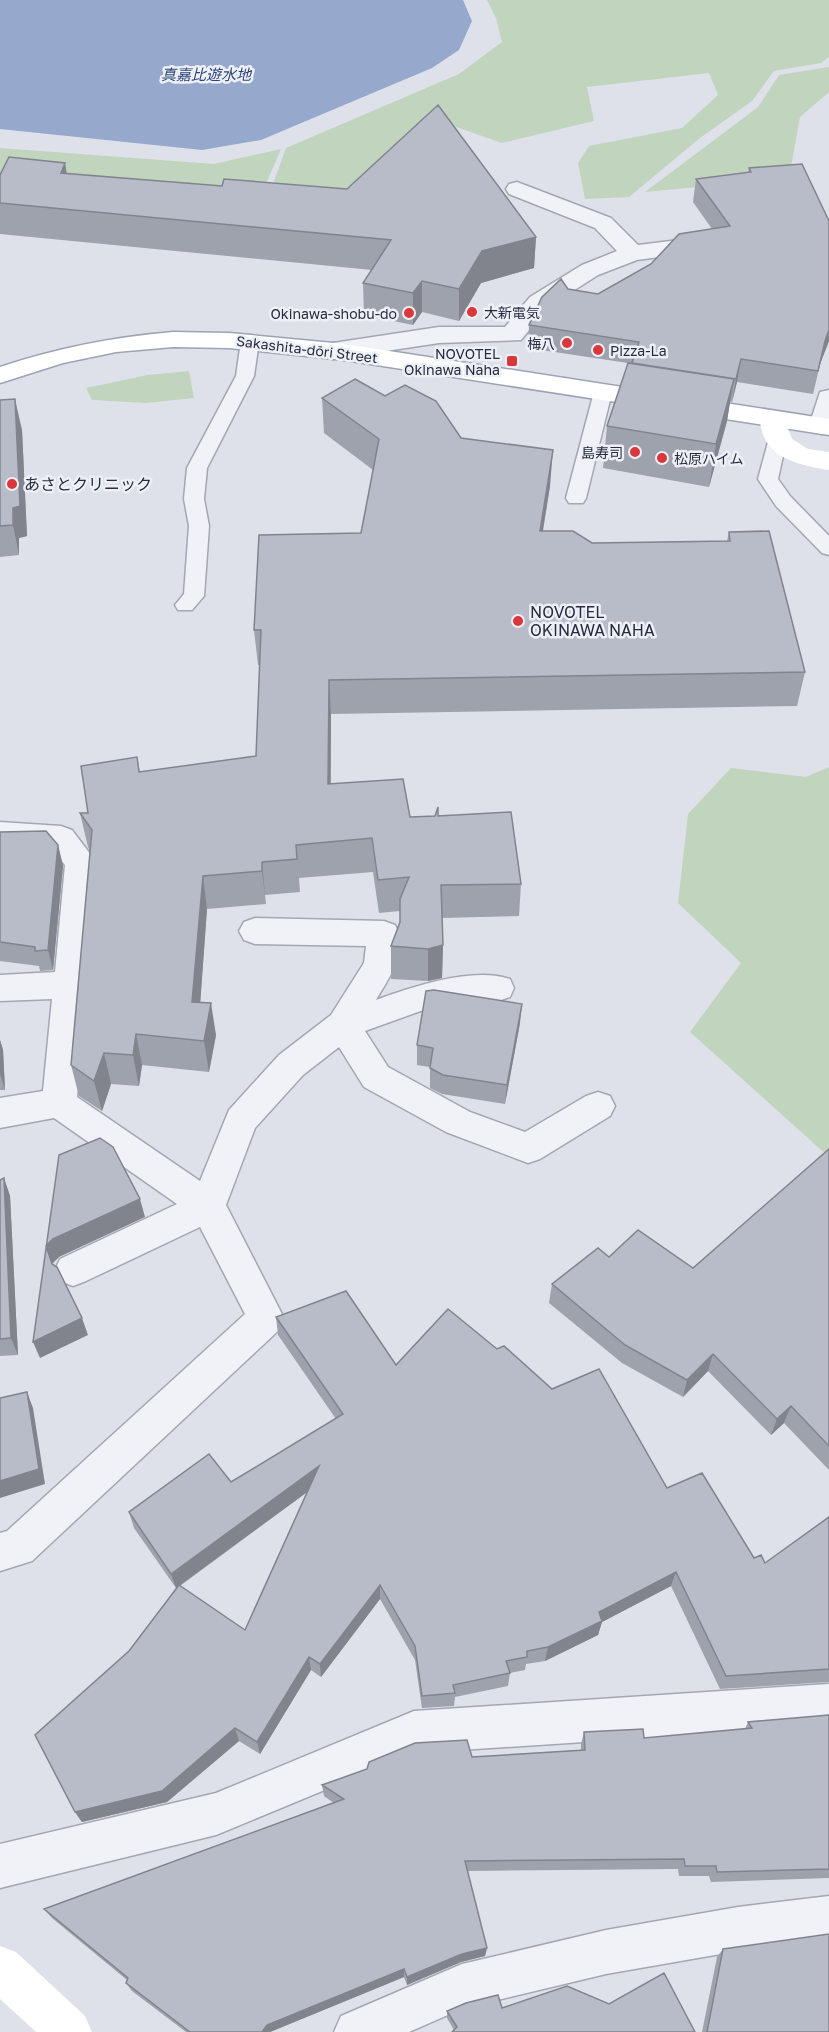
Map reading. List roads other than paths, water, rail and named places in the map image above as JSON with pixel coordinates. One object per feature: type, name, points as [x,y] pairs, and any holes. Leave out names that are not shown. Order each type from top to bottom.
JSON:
[{"type":"main road","name":"Sakashita-dōri Street","points":[[0,375],[50,357],[124,343],[202,337],[333,351],[603,392],[775,430],[825,427]]},
{"type":"main road","points":[[775,430],[792,452],[829,461]]},
{"type":"main road","points":[[0,1968],[69,2032]]},
{"type":"street","points":[[517,189],[603,223],[632,253]]},
{"type":"street","points":[[333,351],[439,335],[512,335],[539,302],[590,270],[632,253],[703,244]]},
{"type":"street","points":[[825,427],[829,398]]},
{"type":"street","points":[[0,834],[61,838],[81,863],[59,1103]]},
{"type":"street","points":[[255,931],[384,934],[380,965],[343,1025]]},
{"type":"street","points":[[0,988],[70,985]]},
{"type":"street","points":[[73,1270],[208,1206],[241,1120],[291,1065],[343,1025],[428,995],[498,988]]},
{"type":"street","points":[[343,1025],[376,1077],[458,1122],[528,1148],[598,1106]]},
{"type":"street","points":[[0,1113],[59,1103],[208,1206],[266,1318],[18,1547],[0,1552]]},
{"type":"street","points":[[0,1866],[216,1814],[414,1732],[829,1705]]},
{"type":"street","points":[[357,2032],[473,1983],[606,1952],[738,1929],[829,1918]]},
{"type":"lane","points":[[185,605],[194,596],[199,526],[194,480],[204,451],[245,376],[250,341]]},
{"type":"lane","points":[[576,498],[603,392]]},
{"type":"lane","points":[[775,430],[768,479],[783,501],[829,548]]},
{"type":"water","name":"真嘉比遊水地","points":[[0,0],[463,0],[472,21],[459,50],[432,68],[261,140],[202,150],[0,129]]},
{"type":"place","name":"大新電気","points":[[472,312]]},
{"type":"place","name":"Okinawa-shobu-do","points":[[409,313]]},
{"type":"place","name":"梅八","points":[[567,343]]},
{"type":"place","name":"Pizza-La","points":[[598,350]]},
{"type":"place","name":"NOVOTEL Okinawa Naha","points":[[512,361]]},
{"type":"place","name":"島寿司","points":[[635,452]]},
{"type":"place","name":"松原ハイム","points":[[662,458]]},
{"type":"place","name":"あさとクリニック","points":[[12,484]]},
{"type":"place","name":"NOVOTEL OKINAWA NAHA","points":[[518,621]]}]
